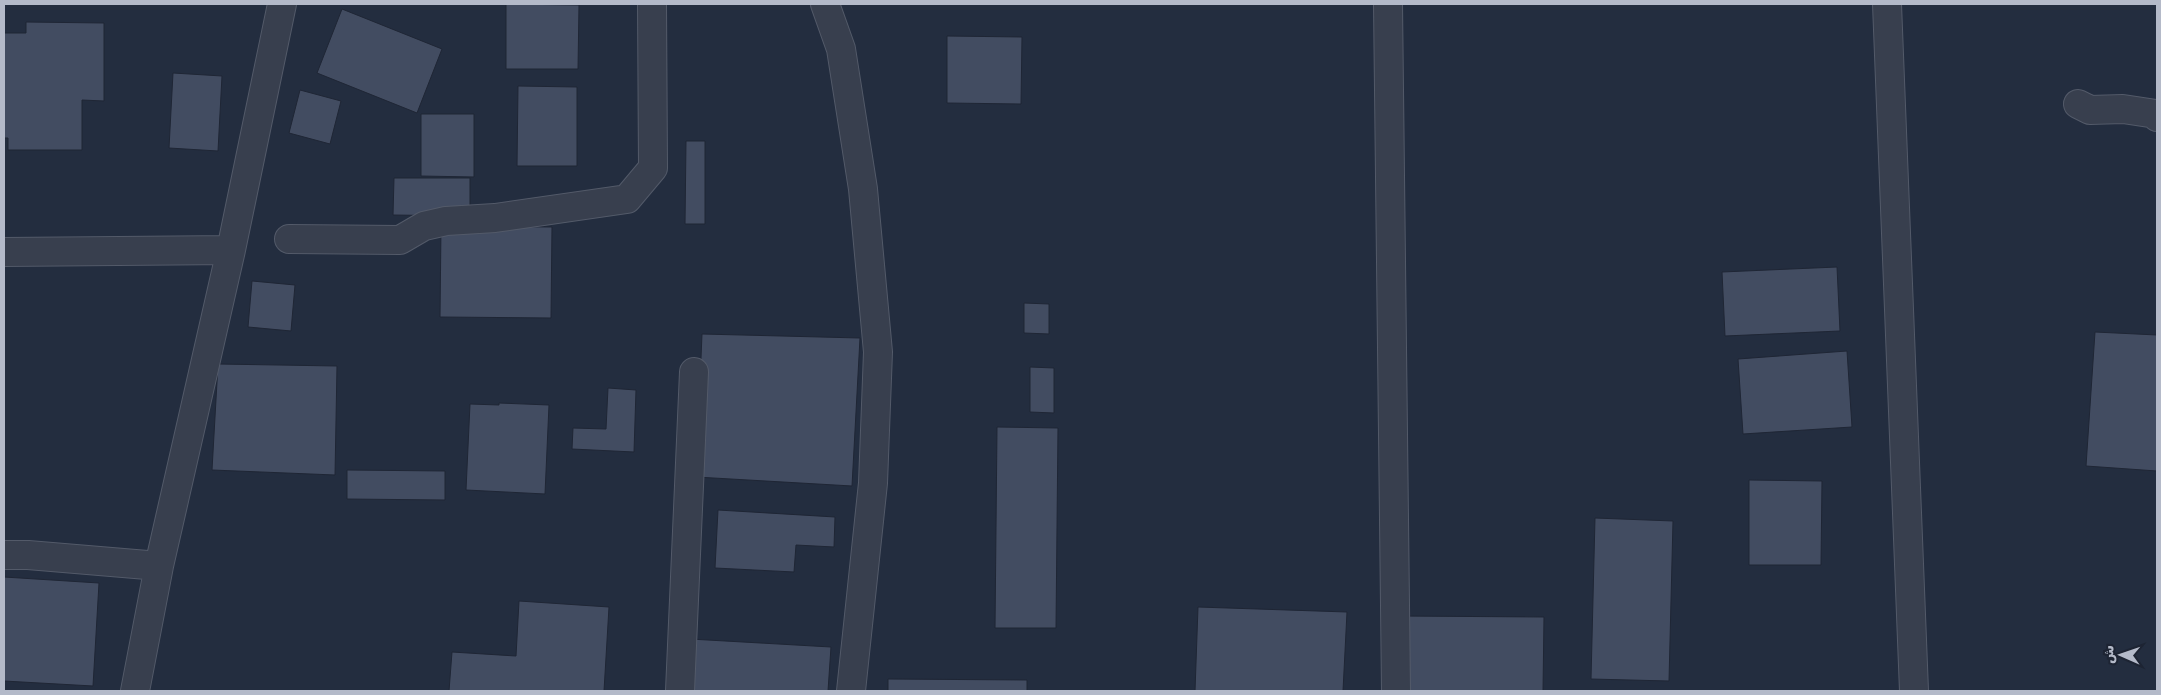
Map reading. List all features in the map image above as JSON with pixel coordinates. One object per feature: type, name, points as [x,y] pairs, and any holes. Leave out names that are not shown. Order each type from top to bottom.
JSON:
[{"type":"street","points":[[135,691],[159,566],[231,250],[282,4]]},
{"type":"street","points":[[288,239],[400,240],[424,226],[446,221],[494,218],[626,199],[653,168],[652,4]]},
{"type":"street","points":[[825,4],[841,49],[863,189],[878,352],[873,483],[851,691]]},
{"type":"street","points":[[1388,4],[1396,691]]},
{"type":"street","points":[[1887,4],[1914,691]]},
{"type":"street","points":[[2078,104],[2090,110],[2123,109],[2156,114],[2157,117]]},
{"type":"street","points":[[4,252],[231,250]]},
{"type":"street","points":[[680,691],[694,372]]},
{"type":"street","points":[[4,555],[28,555],[159,566]]},
{"type":"building","points":[[506,4],[579,5],[578,69],[506,69]]},
{"type":"building","points":[[342,9],[442,49],[417,113],[317,73]]},
{"type":"building","points":[[26,22],[104,23],[104,101],[82,100],[82,150],[8,150],[8,138],[4,138],[4,33],[26,33]]},
{"type":"building","points":[[947,36],[1022,37],[1021,104],[947,103]]},
{"type":"building","points":[[173,73],[222,76],[218,151],[169,148]]},
{"type":"building","points":[[518,86],[577,87],[577,166],[517,166]]},
{"type":"building","points":[[300,90],[341,101],[330,144],[289,133]]},
{"type":"building","points":[[421,114],[474,114],[474,177],[421,176]]},
{"type":"building","points":[[686,141],[705,141],[705,224],[685,224]]},
{"type":"building","points":[[394,178],[470,178],[470,216],[393,215]]},
{"type":"building","points":[[441,226],[552,227],[551,318],[440,317]]},
{"type":"building","points":[[1837,267],[1840,331],[1725,336],[1722,272]]},
{"type":"building","points":[[252,281],[295,285],[291,331],[248,327]]},
{"type":"building","points":[[1024,303],[1049,304],[1049,334],[1024,333]]},
{"type":"building","points":[[2095,332],[2157,335],[2157,471],[2086,466]]},
{"type":"building","points":[[702,334],[860,338],[852,486],[696,477]]},
{"type":"building","points":[[1847,351],[1852,427],[1743,434],[1738,359]]},
{"type":"building","points":[[218,364],[337,366],[335,475],[212,470]]},
{"type":"building","points":[[1030,367],[1054,368],[1054,413],[1030,412]]},
{"type":"building","points":[[608,388],[636,390],[634,452],[572,449],[573,428],[606,429]]},
{"type":"building","points":[[499,403],[549,405],[545,494],[466,490],[470,404],[499,405]]},
{"type":"building","points":[[997,427],[1058,428],[1056,628],[995,628]]},
{"type":"building","points":[[347,470],[445,471],[445,500],[347,499]]},
{"type":"building","points":[[1749,480],[1822,481],[1821,565],[1749,565]]},
{"type":"building","points":[[718,510],[835,517],[834,547],[796,545],[794,572],[715,568]]},
{"type":"building","points":[[1595,518],[1673,521],[1669,681],[1591,679]]},
{"type":"building","points":[[4,577],[99,583],[93,686],[4,681]]},
{"type":"building","points":[[519,601],[609,607],[604,691],[449,691],[452,652],[516,656]]},
{"type":"building","points":[[1198,607],[1347,612],[1343,691],[1195,691]]},
{"type":"building","points":[[1400,616],[1544,617],[1543,691],[1398,691]]},
{"type":"building","points":[[690,639],[831,647],[828,691],[687,691]]},
{"type":"building","points":[[888,679],[1027,680],[1027,691],[888,691]]}]
